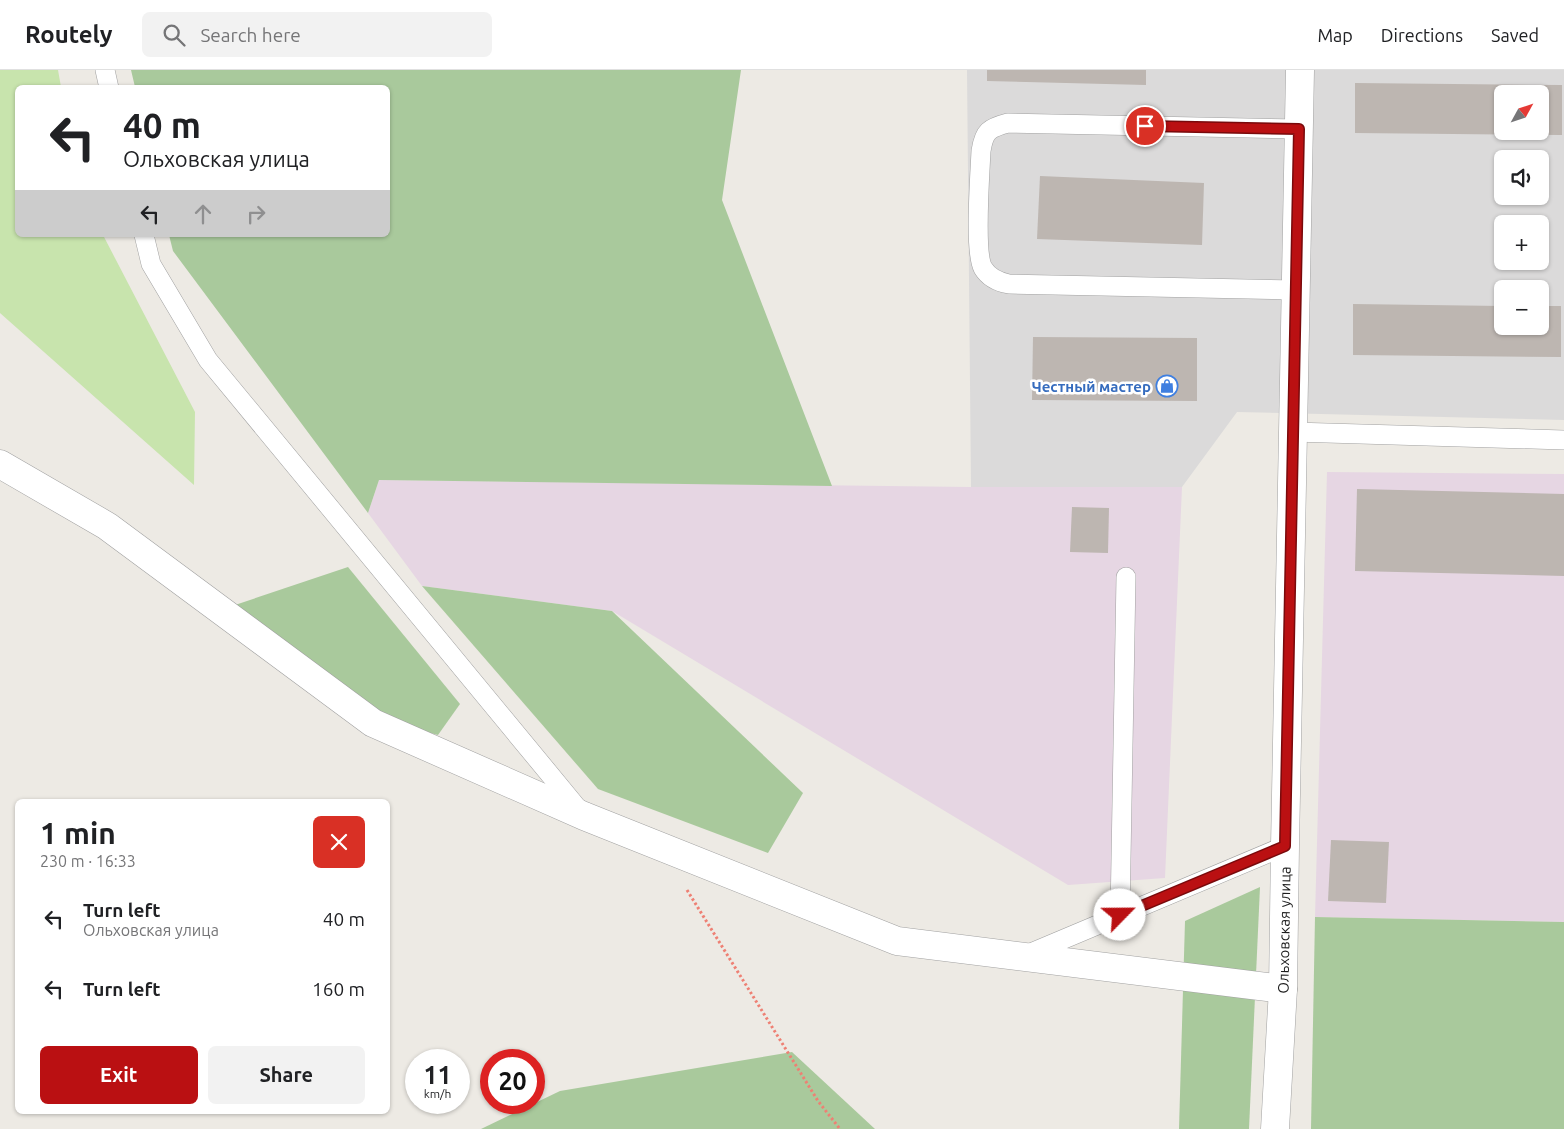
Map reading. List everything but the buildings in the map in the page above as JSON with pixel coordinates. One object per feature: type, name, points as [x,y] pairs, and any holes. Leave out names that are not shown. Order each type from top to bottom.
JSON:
[{"type":"street","name":"Ольховская улица","points":[[1274,1129],[1283,989],[1300,70]]},
{"type":"street","points":[[0,464],[107,526],[373,723],[584,816],[897,941],[1283,989]]},
{"type":"lane","points":[[105,70],[108,85]]},
{"type":"lane","points":[[1296,290],[1009,284],[996,282],[983,268],[979,252],[980,170],[983,136],[994,127],[1008,123],[1299,129]]},
{"type":"lane","points":[[144,237],[151,264],[208,360],[584,816]]},
{"type":"lane","points":[[1292,432],[1564,440]]},
{"type":"lane","points":[[1120,915],[1126,578]]},
{"type":"lane","points":[[1022,957],[1285,846]]},
{"type":"path","points":[[687,890],[818,1101],[840,1129]]},
{"type":"shaded area","points":[[967,70],[1564,70],[1564,420],[1237,412],[1182,487],[971,487]]},
{"type":"shaded area","points":[[1327,472],[1564,474],[1564,922],[1315,917]]},
{"type":"shaded area","points":[[379,480],[971,487],[1182,487],[1165,878],[1068,885],[612,611],[422,586],[368,513]]},
{"type":"green space","points":[[0,70],[58,70],[61,85],[15,85],[15,237],[104,237],[195,412],[194,485],[0,313]]},
{"type":"green space","points":[[131,70],[741,70],[722,200],[832,486],[379,480],[368,513],[173,251],[170,237],[390,237],[390,85],[135,85]]},
{"type":"green space","points":[[348,567],[460,704],[438,735],[377,719],[232,606]]},
{"type":"green space","points":[[422,586],[612,611],[803,793],[768,853],[598,789]]},
{"type":"green space","points":[[1260,887],[1249,1129],[1179,1129],[1185,921]]},
{"type":"green space","points":[[1315,917],[1564,922],[1564,1129],[1311,1129]]},
{"type":"green space","points":[[792,1052],[875,1129],[481,1129],[512,1114],[545,1114],[545,1098],[560,1091]]},
{"type":"place","name":"Честный мастер","points":[[1167,386]]},
{"type":"route","points":[[1120,915],[1285,846],[1299,129],[1145,126]]}]
